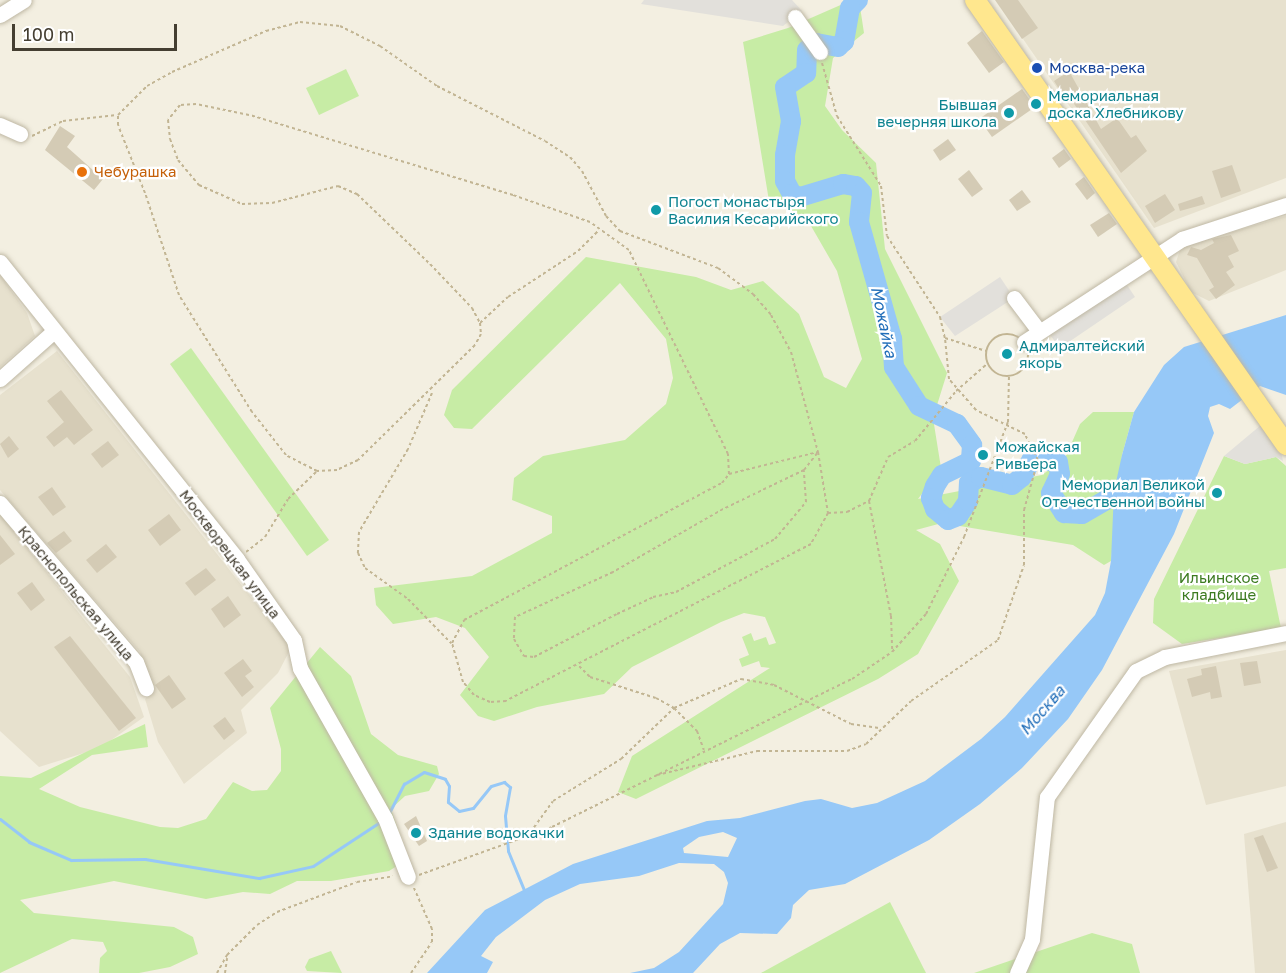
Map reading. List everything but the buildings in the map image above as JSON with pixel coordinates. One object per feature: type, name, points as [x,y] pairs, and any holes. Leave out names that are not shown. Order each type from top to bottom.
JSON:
[{"type":"main road","points":[[975,0],[1156,255],[1286,445]]},
{"type":"street","points":[[0,15],[24,0]]},
{"type":"street","points":[[795,17],[820,52]]},
{"type":"street","points":[[0,125],[20,134]]},
{"type":"street","points":[[1024,342],[1186,237],[1286,205]]},
{"type":"street","name":"Москворецкая улица","points":[[0,262],[237,559],[294,640],[300,668],[385,818],[408,877]]},
{"type":"street","points":[[1014,298],[1039,331]]},
{"type":"street","points":[[0,379],[54,331]]},
{"type":"street","name":"Краснопольская улица","points":[[0,503],[136,662],[146,688]]},
{"type":"street","points":[[1017,973],[1032,939],[1047,797],[1136,671],[1165,657],[1286,633]]},
{"type":"path","points":[[20,134],[34,136],[63,121],[118,115],[147,86],[266,31],[300,22],[340,26],[380,46],[437,86],[570,157],[582,171],[606,216],[620,231],[718,268],[753,294],[771,315],[791,352],[818,452],[828,513],[811,544],[674,613],[579,666],[506,701],[490,702],[474,694],[463,682],[452,643],[408,599],[366,568],[358,553],[359,532],[408,449],[433,390]]},
{"type":"path","points":[[653,776],[757,751],[847,751],[866,744],[911,701],[991,648],[1002,633],[1024,565],[1024,510],[1038,459],[1025,434],[1008,423],[976,410],[956,391],[944,354],[945,338],[940,317],[887,236],[881,186],[837,116],[820,52]]},
{"type":"path","points":[[118,115],[118,125],[145,193],[179,295],[264,429],[286,455],[317,471],[337,470],[357,460],[433,390],[475,345],[480,334],[480,323],[444,279],[357,194],[338,186],[272,203],[242,204],[199,185],[178,160],[170,139],[168,120],[172,111],[180,105],[196,104],[249,115],[580,217],[629,250],[643,274],[728,454],[729,474]]},
{"type":"path","points":[[480,323],[508,297],[578,251],[598,231]]},
{"type":"path","points":[[1002,334],[1014,335],[1024,342],[1028,353],[1026,364],[1009,375],[995,372],[987,363],[986,351],[992,340],[1002,334]]},
{"type":"path","points":[[945,338],[986,351]]},
{"type":"path","points":[[892,652],[891,616],[869,501],[888,457],[915,441],[956,391],[987,363]]},
{"type":"path","points":[[217,973],[227,955],[257,925],[277,912],[357,882],[386,876],[408,877],[527,837],[852,679],[892,652],[926,614],[943,585],[1008,423],[1009,375]]},
{"type":"path","points":[[804,470],[806,502],[776,539],[676,592],[635,605],[534,657],[524,656],[514,639],[515,617],[612,572],[723,508],[804,470],[818,452]]},
{"type":"path","points":[[452,643],[464,620],[472,614],[703,494],[729,474],[818,452]]},
{"type":"path","points":[[237,559],[265,537],[288,499],[317,471]]},
{"type":"path","points":[[828,513],[847,513],[869,501]]},
{"type":"path","points":[[579,666],[590,677],[656,698],[674,708],[697,731],[704,750]]},
{"type":"path","points":[[527,837],[553,801],[621,759],[674,708],[741,679],[774,685],[851,724],[882,728]]},
{"type":"path","points":[[408,877],[432,929],[426,954],[411,973]]},
{"type":"path","points":[[225,973],[227,955]]},
{"type":"shaded area","points":[[644,0],[792,0],[802,11],[783,26],[641,4]]},
{"type":"shaded area","points":[[996,0],[1286,0],[1286,178],[1154,228]]},
{"type":"shaded area","points":[[1286,216],[1286,270],[1209,301],[1191,292],[1176,262],[1181,247]]},
{"type":"shaded area","points":[[0,275],[27,313],[35,336],[0,367]]},
{"type":"shaded area","points":[[1121,276],[1135,297],[1060,348],[1044,327]]},
{"type":"shaded area","points":[[1000,277],[1014,298],[955,336],[940,317]]},
{"type":"shaded area","points":[[57,351],[291,648],[278,673],[241,710],[247,733],[184,784],[158,742],[145,699],[153,690],[140,652],[0,490],[0,395]]},
{"type":"shaded area","points":[[1261,425],[1281,452],[1283,461],[1276,457],[1245,464],[1224,456]]},
{"type":"shaded area","points":[[0,514],[130,677],[144,717],[100,748],[39,767],[0,731]]},
{"type":"shaded area","points":[[1286,650],[1286,786],[1206,805],[1169,671]]},
{"type":"shaded area","points":[[1286,822],[1286,973],[1255,973],[1244,834]]},
{"type":"green space","points":[[852,0],[859,0],[864,33],[833,58],[825,106],[842,130],[876,163],[885,249],[947,373],[933,418],[941,468],[918,499],[1042,475],[1065,458],[1080,424],[1093,412],[1134,412],[1122,455],[1111,561],[1104,565],[1073,545],[942,523],[916,530],[940,544],[959,581],[918,654],[878,679],[636,799],[618,792],[632,756],[770,668],[761,667],[759,661],[742,667],[739,659],[749,655],[742,637],[751,633],[754,641],[766,637],[769,645],[776,643],[765,617],[744,613],[721,622],[632,667],[604,694],[537,707],[494,721],[478,716],[460,695],[489,657],[465,628],[436,617],[393,624],[376,605],[374,588],[472,576],[552,533],[552,516],[512,500],[514,478],[543,456],[625,440],[666,404],[673,378],[666,339],[620,283],[472,429],[454,428],[444,415],[452,390],[586,257],[696,277],[731,290],[763,281],[799,314],[824,377],[846,388],[862,359],[837,271],[807,219],[769,201],[743,42],[788,28]]},
{"type":"green space","points":[[346,69],[359,96],[319,115],[306,88]]},
{"type":"green space","points":[[191,348],[329,540],[307,556],[170,364]]},
{"type":"green space","name":"Ильинское кладбище","points":[[1224,456],[1245,464],[1276,457],[1286,466],[1286,568],[1269,571],[1281,628],[1182,644],[1153,623],[1154,599]]},
{"type":"green space","points":[[320,647],[351,676],[371,734],[398,755],[437,766],[439,774],[429,791],[405,796],[391,809],[408,859],[389,871],[331,881],[297,881],[270,894],[243,892],[206,899],[114,881],[20,900],[34,913],[174,927],[193,937],[198,954],[170,967],[139,973],[99,973],[100,958],[107,951],[103,942],[72,939],[0,973],[0,776],[31,778],[145,724],[148,747],[92,755],[39,789],[80,807],[160,827],[178,828],[206,819],[233,782],[252,791],[267,790],[281,771],[281,749],[270,708]]},
{"type":"green space","points":[[890,902],[926,973],[761,973]]},
{"type":"green space","points":[[1092,933],[1132,944],[1140,973],[974,973]]},
{"type":"green space","points":[[331,951],[342,973],[307,971],[305,967],[309,959]]},
{"type":"water","name":"Москва","points":[[1286,315],[1286,395],[1260,386],[1230,409],[1219,404],[1210,407],[1208,416],[1214,433],[1174,534],[1102,670],[1068,719],[1022,768],[980,804],[929,840],[845,884],[809,890],[793,905],[791,918],[777,934],[740,933],[720,944],[693,973],[630,973],[654,968],[679,952],[723,904],[728,883],[724,872],[714,864],[679,863],[639,876],[580,884],[545,900],[496,937],[481,956],[493,962],[487,973],[427,973],[485,910],[573,864],[707,821],[740,818],[805,801],[821,799],[852,808],[877,803],[925,781],[981,739],[1005,717],[1095,615],[1105,593],[1111,561],[1114,491],[1134,412],[1164,365],[1184,347]],"holes":[[[723,832],[737,838],[728,857],[684,853],[683,848],[699,837]]]},
{"type":"waterway","name":"Можайка","points":[[858,0],[850,8],[844,41],[838,47],[816,43],[807,50],[806,73],[785,87],[791,121],[785,155],[785,181],[792,194],[800,197],[843,184],[856,186],[862,193],[859,222],[892,339],[894,367],[919,406],[957,424],[972,445],[971,461],[942,475],[935,486],[931,498],[935,509],[948,520],[958,516],[968,501],[969,483],[981,477],[1012,485],[1022,477],[1032,459],[1058,462],[1060,474],[1051,493],[1064,513],[1082,514],[1108,499],[1114,491],[1138,497]]},
{"type":"waterway","points":[[389,813],[404,784],[424,772],[445,779],[449,786],[448,802],[459,811],[473,808],[491,786],[504,782],[510,787],[505,816],[508,851],[524,890]]},
{"type":"waterway","points":[[0,819],[29,842],[71,860],[145,859],[259,878],[313,866],[380,822]]},
{"type":"place","name":"Москва-река","points":[[1037,68]]},
{"type":"place","name":"Мемориальная доска Хлебникову","points":[[1036,104]]},
{"type":"place","name":"Бывшая вечерняя школа","points":[[1009,113]]},
{"type":"place","name":"Чебурашка","points":[[82,172]]},
{"type":"place","name":"Погост монастыря Василия Кесарийского","points":[[656,210]]},
{"type":"place","name":"Адмиралтейский якорь","points":[[1007,354]]},
{"type":"place","name":"Можайская Ривьера","points":[[983,455]]},
{"type":"place","name":"Мемориал Великой Отечественной войны","points":[[1217,493]]},
{"type":"place","name":"Здание водокачки","points":[[416,833]]}]
